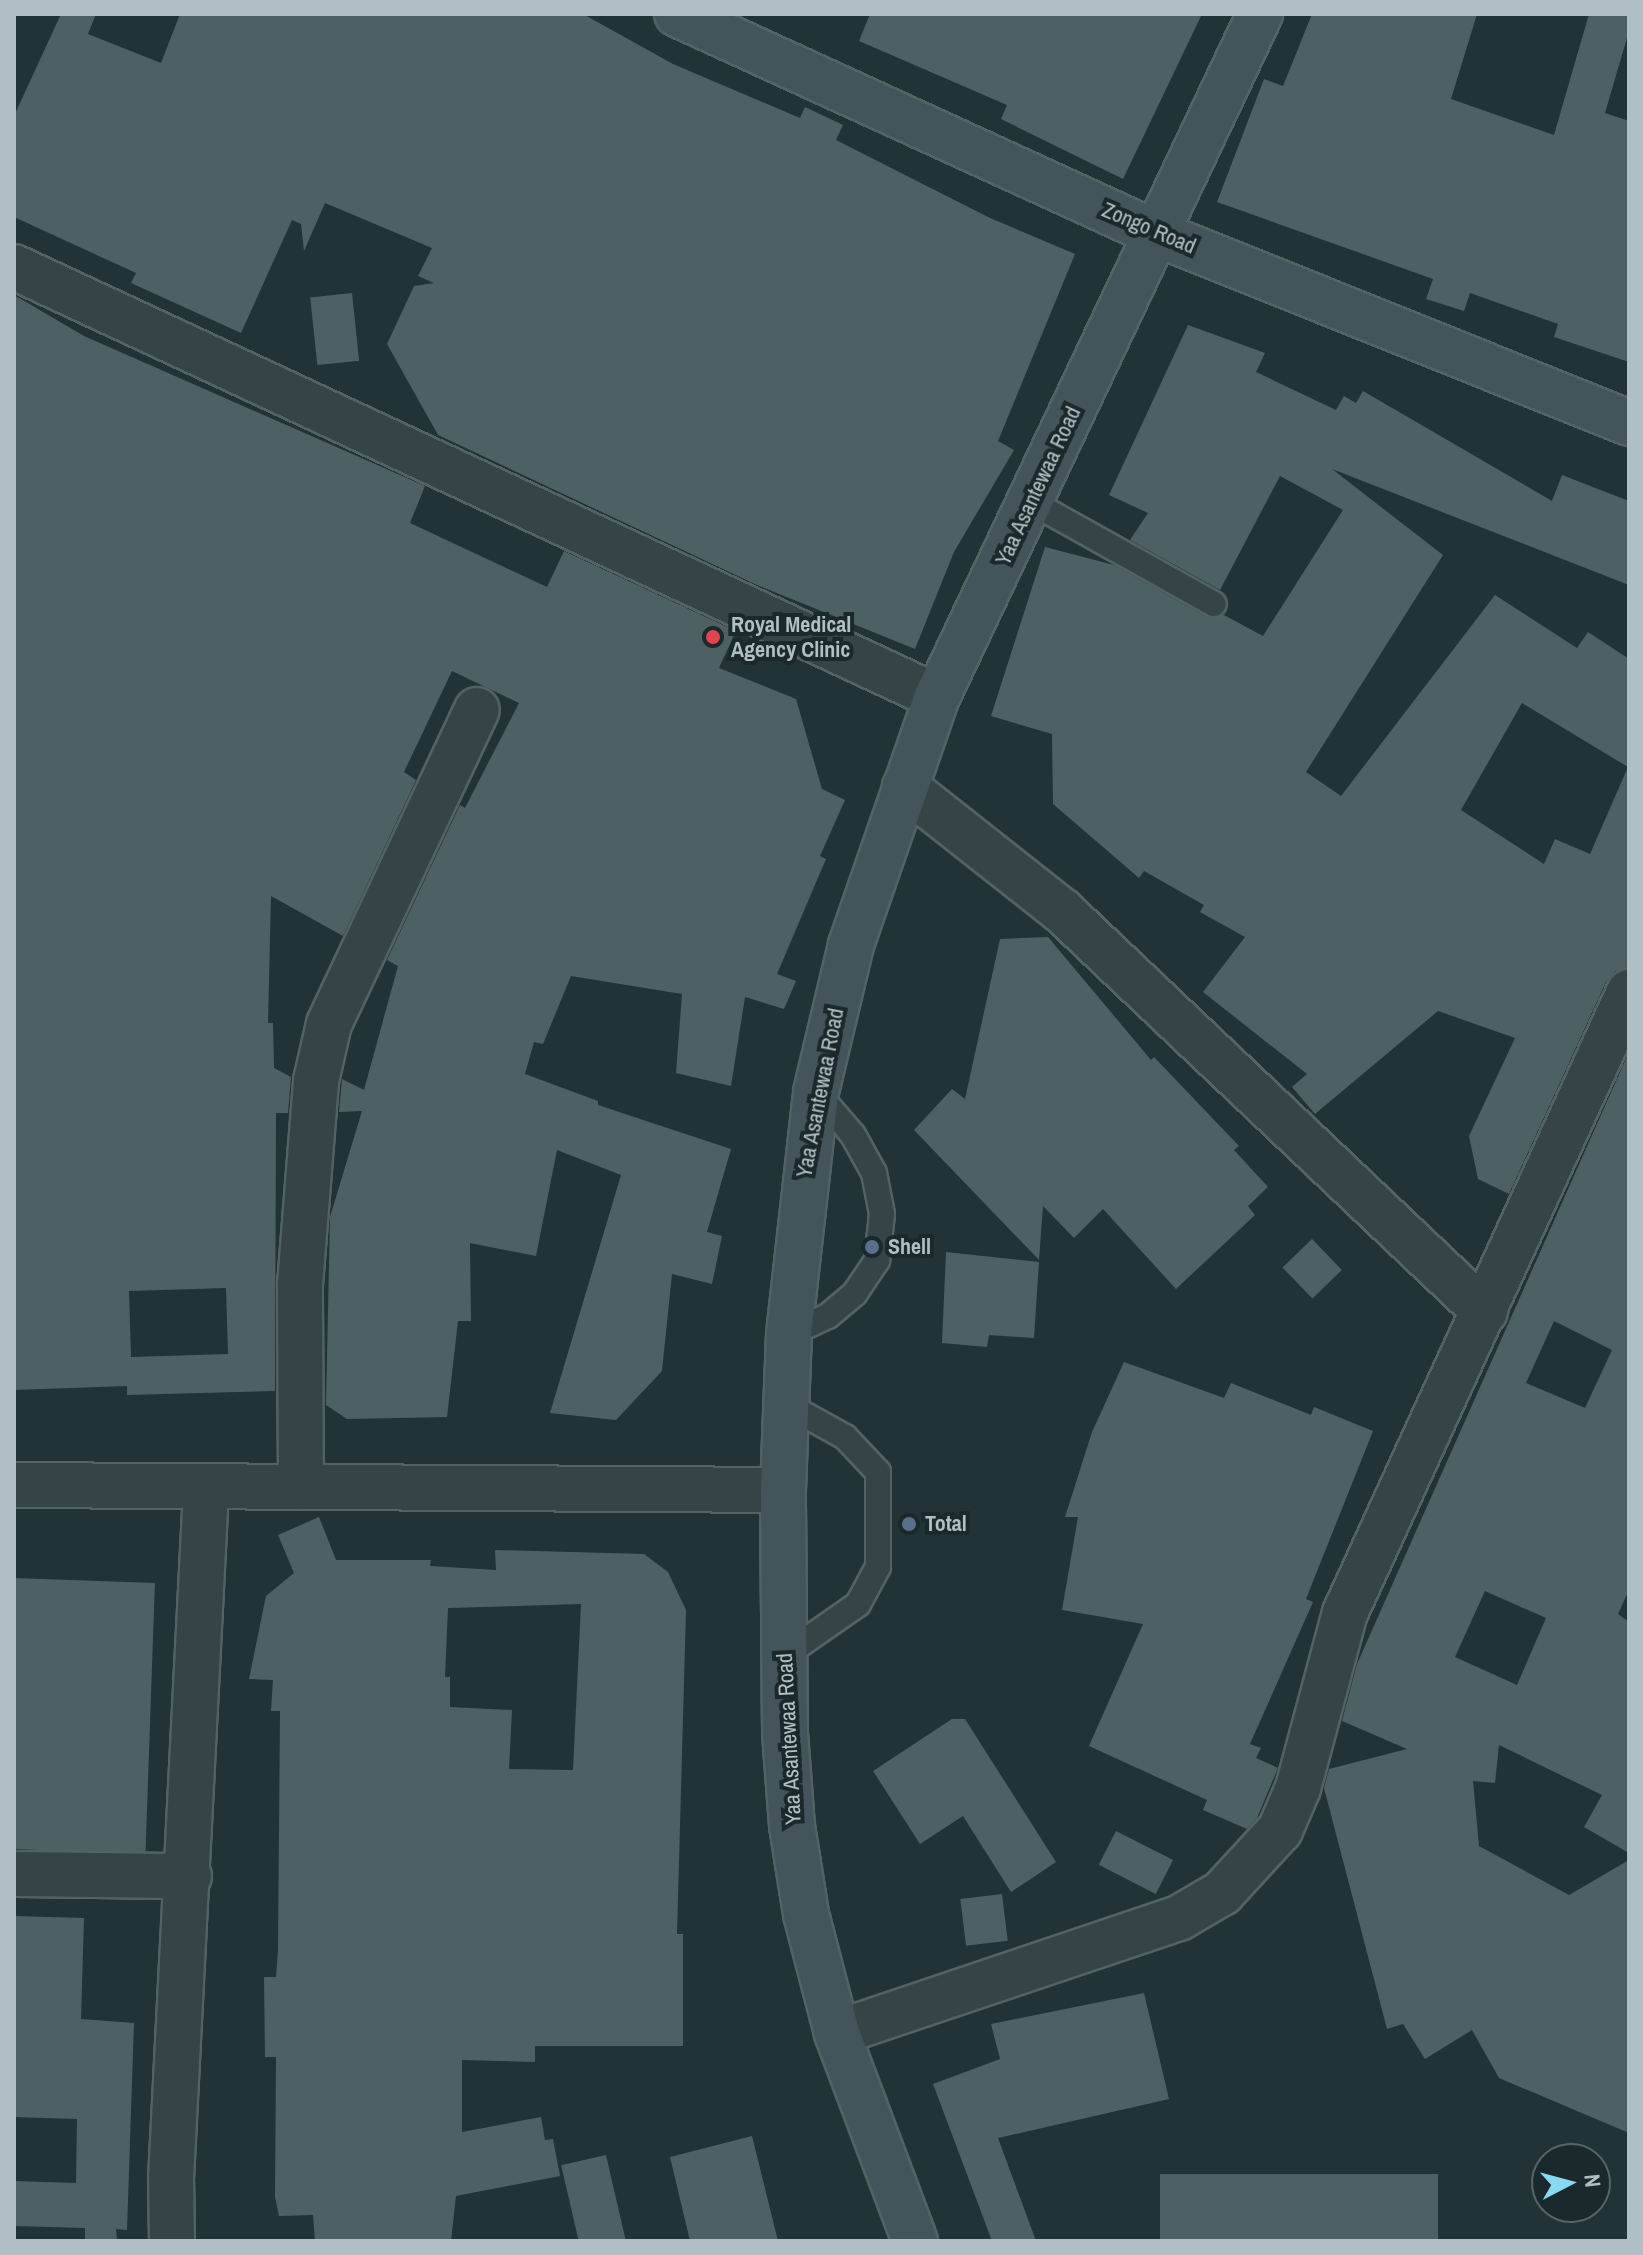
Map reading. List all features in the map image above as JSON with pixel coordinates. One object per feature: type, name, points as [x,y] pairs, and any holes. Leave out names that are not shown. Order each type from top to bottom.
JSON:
[{"type":"street","name":"Zongo Road","points":[[677,14],[1153,232],[1629,423]]},
{"type":"street","name":"Yaa Asantewaa Road","points":[[915,2241],[837,2033],[806,1914],[792,1826],[785,1655],[783,1490],[789,1334],[816,1092],[851,945],[937,697],[1033,503],[1153,232],[1260,14]]},
{"type":"street","points":[[14,267],[937,697]]},
{"type":"street","points":[[301,1485],[300,1285],[319,1067],[329,1024],[477,710]]},
{"type":"street","points":[[905,787],[1061,910],[1485,1312]]},
{"type":"street","points":[[837,2033],[1179,1918],[1222,1893],[1254,1863],[1280,1830],[1298,1788],[1345,1613],[1629,992]]},
{"type":"street","points":[[14,1485],[206,1490],[301,1485],[783,1490]]},
{"type":"street","points":[[172,2241],[171,2179],[189,1876],[206,1490]]},
{"type":"street","points":[[14,1874],[189,1876]]},
{"type":"lane","points":[[1033,503],[1214,604]]},
{"type":"lane","points":[[789,1334],[828,1316],[855,1293],[877,1260],[882,1214],[874,1173],[853,1135],[816,1092]]},
{"type":"lane","points":[[785,1655],[858,1604],[878,1567],[878,1472],[845,1437],[787,1405]]},
{"type":"building","points":[[61,14],[96,14],[88,34],[161,63],[180,14],[583,14],[673,64],[800,118],[805,107],[843,125],[836,140],[990,218],[1075,254],[998,441],[1014,450],[954,552],[915,649],[757,585],[438,435],[387,344],[414,286],[434,283],[418,276],[432,248],[325,203],[304,251],[301,224],[292,220],[241,333],[131,283],[136,273],[14,217],[14,116]]},
{"type":"building","points":[[870,14],[1202,14],[1123,179],[1001,119],[1007,105],[859,41]]},
{"type":"building","points":[[1312,14],[1477,14],[1451,99],[1554,135],[1589,14],[1629,14],[1629,31],[1605,113],[1629,121],[1629,362],[1554,337],[1558,324],[1470,293],[1464,311],[1426,299],[1433,279],[1217,202],[1264,79],[1283,86]]},
{"type":"building","points":[[352,293],[359,361],[317,365],[310,297]]},
{"type":"building","points":[[14,295],[84,336],[425,486],[410,523],[547,587],[564,551],[736,631],[719,668],[796,699],[822,789],[845,800],[820,856],[826,859],[777,974],[796,981],[784,1009],[745,997],[731,1086],[676,1073],[682,994],[571,976],[543,1044],[534,1042],[525,1074],[598,1101],[598,1105],[731,1149],[707,1232],[722,1236],[712,1284],[672,1274],[662,1371],[616,1420],[550,1413],[621,1175],[557,1150],[536,1256],[470,1243],[471,1321],[458,1321],[447,1417],[347,1419],[326,1405],[330,1217],[362,1111],[339,1112],[342,1079],[364,1090],[398,966],[387,960],[460,805],[465,808],[519,703],[452,671],[404,772],[416,780],[343,936],[271,896],[268,1023],[273,1023],[274,1068],[291,1077],[288,1113],[276,1113],[275,1391],[127,1395],[127,1386],[14,1390]],"holes":[[[226,1288],[228,1354],[131,1357],[129,1291]]]},
{"type":"building","points":[[1188,325],[1265,353],[1256,372],[1336,410],[1344,396],[1356,403],[1363,391],[1552,501],[1562,475],[1629,501],[1629,585],[1332,469],[1443,555],[1306,772],[1341,796],[1495,595],[1577,648],[1588,632],[1629,659],[1629,967],[1615,971],[1606,982],[1509,1194],[1478,1179],[1469,1136],[1515,1038],[1438,1011],[1315,1114],[1292,1087],[1307,1074],[1203,992],[1245,937],[1200,912],[1204,905],[1144,871],[1139,878],[1053,804],[1052,734],[991,716],[1045,547],[1114,565],[1207,617],[1224,615],[1263,636],[1343,510],[1280,476],[1220,590],[1130,540],[1148,513],[1109,495]],"holes":[[[1522,703],[1628,767],[1590,854],[1555,839],[1544,864],[1461,810]]]},
{"type":"building","points":[[1048,937],[1151,1060],[1154,1057],[1239,1146],[1234,1150],[1268,1187],[1248,1206],[1255,1215],[1176,1289],[1103,1209],[1074,1238],[1043,1206],[1039,1260],[914,1130],[952,1089],[965,1099],[1000,939]]},
{"type":"building","points":[[1629,1052],[1629,1590],[1618,1614],[1629,1622],[1629,1853],[1584,1827],[1602,1795],[1499,1745],[1495,1783],[1473,1781],[1479,1846],[1569,1895],[1629,1860],[1629,2133],[1499,2078],[1472,2030],[1425,2059],[1403,2024],[1387,2029],[1324,1788],[1329,1769],[1407,1749],[1342,1721],[1357,1664]],"holes":[[[1554,1321],[1612,1350],[1585,1408],[1526,1383]],[[1485,1591],[1546,1618],[1517,1685],[1455,1657]]]},
{"type":"building","points":[[1312,1239],[1342,1270],[1312,1298],[1283,1267]]},
{"type":"building","points":[[946,1252],[1039,1262],[1034,1338],[989,1335],[987,1347],[942,1343]]},
{"type":"building","points":[[1124,1362],[1224,1398],[1231,1383],[1311,1415],[1314,1407],[1373,1431],[1306,1599],[1313,1602],[1250,1744],[1261,1748],[1256,1758],[1278,1768],[1257,1818],[1247,1829],[1203,1810],[1207,1800],[1089,1746],[1143,1624],[1062,1610],[1078,1517],[1065,1517],[1092,1432]]},
{"type":"building","points":[[319,1517],[336,1560],[431,1560],[430,1566],[496,1570],[495,1550],[644,1554],[668,1572],[686,1610],[677,1934],[683,1934],[683,2046],[535,2046],[535,2062],[462,2060],[462,2132],[541,2117],[545,2140],[553,2139],[560,2176],[456,2196],[451,2241],[315,2241],[313,2215],[279,2216],[275,2197],[276,2057],[265,2057],[264,1977],[276,1977],[278,1950],[280,1711],[271,1711],[273,1680],[249,1679],[266,1596],[294,1573],[278,1535]],"holes":[[[581,1604],[573,1770],[509,1769],[512,1710],[450,1707],[450,1677],[445,1677],[448,1608]]]},
{"type":"building","points":[[14,1578],[155,1583],[145,1854],[14,1849]]},
{"type":"building","points":[[952,1719],[965,1719],[1056,1862],[1011,1892],[963,1816],[920,1844],[873,1771]]},
{"type":"building","points":[[1116,1831],[1173,1860],[1156,1894],[1099,1865]]},
{"type":"building","points":[[1002,1894],[1008,1941],[966,1946],[960,1899]]},
{"type":"building","points":[[14,1916],[84,1918],[81,2019],[134,2023],[127,2230],[116,2229],[117,2241],[85,2241],[85,2228],[14,2226],[14,2181],[76,2183],[77,2119],[14,2117]]},
{"type":"building","points":[[1144,1993],[1169,2099],[998,2138],[1036,2241],[992,2241],[933,2084],[1000,2059],[991,2024]]},
{"type":"building","points":[[752,2136],[778,2241],[690,2241],[670,2157]]},
{"type":"building","points":[[606,2155],[626,2241],[579,2241],[561,2165]]},
{"type":"building","points":[[1160,2174],[1438,2174],[1438,2241],[1160,2241]]},
{"type":"place","name":"Royal Medical Agency Clinic","points":[[713,637]]},
{"type":"place","name":"Shell","points":[[872,1247]]},
{"type":"place","name":"Total","points":[[909,1524]]}]
